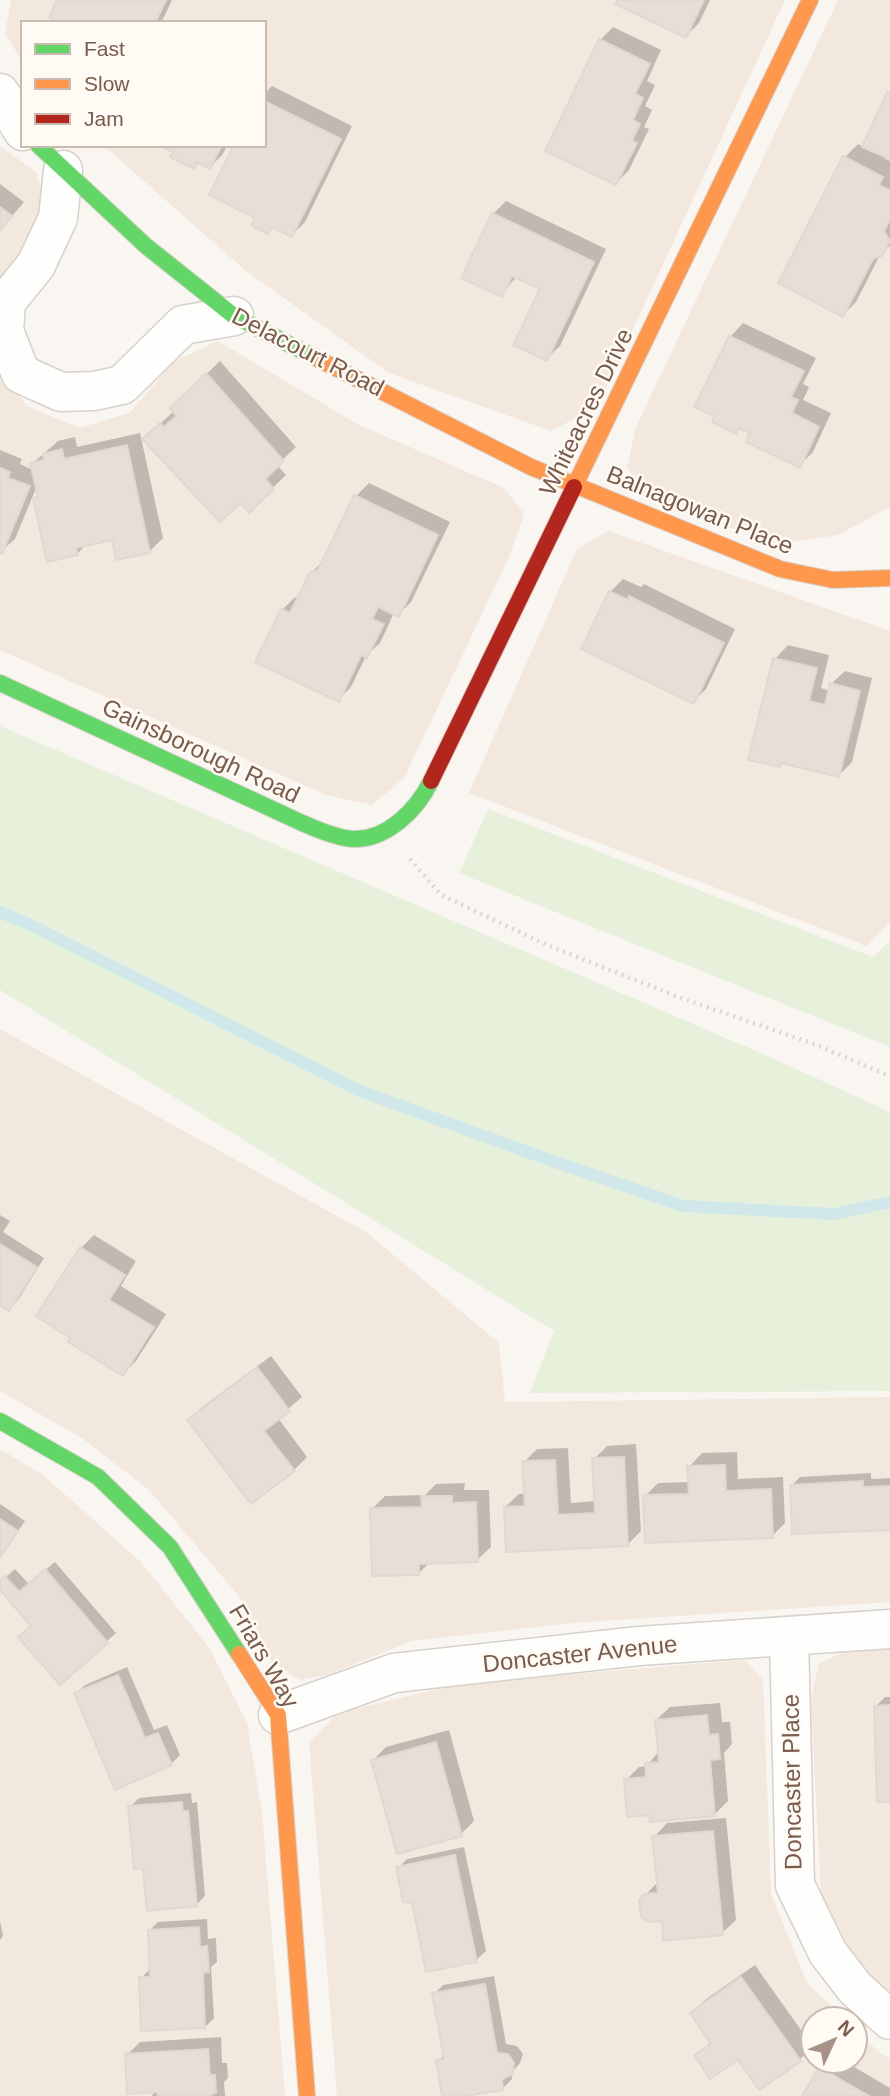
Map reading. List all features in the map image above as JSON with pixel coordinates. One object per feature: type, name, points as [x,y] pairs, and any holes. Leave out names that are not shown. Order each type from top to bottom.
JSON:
[{"type":"street","name":"Whiteacres Drive","points":[[387,831],[419,803],[426,792],[810,0]]},
{"type":"street","points":[[0,93],[21,128]]},
{"type":"street","name":"Delacourt Road","points":[[50,158],[146,246],[234,316],[531,467],[577,485]]},
{"type":"street","points":[[50,158],[58,218],[36,265],[6,302],[4,331],[21,374],[61,392],[94,391],[122,385],[183,325],[234,316]]},
{"type":"street","name":"Balnagowan Place","points":[[577,485],[780,569],[833,580],[890,579]]},
{"type":"street","name":"Gainsborough Road","points":[[0,683],[339,838],[364,840],[387,831]]},
{"type":"street","name":"Friars Way","points":[[0,1421],[98,1477],[170,1547],[278,1715],[307,2096]]},
{"type":"street","name":"Doncaster Avenue","points":[[278,1715],[394,1673],[639,1646],[890,1629]]},
{"type":"street","name":"Doncaster Place","points":[[789,1637],[795,1885],[828,1954],[855,1988],[890,2020]]},
{"type":"path","points":[[387,831],[441,895],[547,945],[681,998],[814,1044],[890,1076]]},
{"type":"shaded area","points":[[11,0],[785,0],[597,407],[551,431],[389,373],[246,271],[105,147],[266,147],[266,21],[21,21],[21,59],[5,34]]},
{"type":"shaded area","points":[[838,0],[890,0],[890,507],[838,535],[779,544],[705,519],[643,492],[627,467],[636,427]]},
{"type":"shaded area","points":[[0,146],[36,172],[46,205],[24,252],[0,283]]},
{"type":"shaded area","points":[[218,341],[357,424],[504,488],[524,514],[509,557],[404,778],[372,805],[326,795],[0,650],[0,371],[27,406],[80,428],[129,413],[175,361]]},
{"type":"shaded area","points":[[608,531],[890,631],[890,922],[867,946],[469,793],[577,549]]},
{"type":"shaded area","points":[[0,1029],[366,1232],[499,1343],[505,1402],[890,1397],[890,1602],[573,1623],[411,1641],[330,1674],[300,1680],[271,1661],[247,1606],[149,1490],[83,1439],[0,1391]]},
{"type":"shaded area","points":[[0,1449],[43,1475],[142,1563],[210,1649],[247,1723],[262,1812],[285,2096],[0,2096]]},
{"type":"shaded area","points":[[890,1646],[890,1994],[860,1970],[821,1893],[811,1700],[819,1663],[854,1648]]},
{"type":"shaded area","points":[[745,1660],[763,1680],[771,1894],[807,1983],[830,2005],[799,2005],[799,2075],[869,2075],[869,2042],[881,2054],[890,2058],[890,2096],[337,2096],[309,1742],[338,1713],[463,1683]]},
{"type":"green space","points":[[0,726],[770,1057],[890,1112],[890,1391],[530,1393],[554,1331],[0,990]]},
{"type":"green space","points":[[488,809],[873,957],[890,941],[890,1047],[459,873]]},
{"type":"building","points":[[57,0],[166,0],[156,21],[52,21],[49,17]]},
{"type":"building","points":[[617,0],[704,0],[686,38],[615,4]]},
{"type":"building","points":[[599,39],[650,64],[635,94],[643,98],[633,120],[640,124],[632,141],[637,143],[616,185],[545,151]]},
{"type":"building","points":[[887,92],[890,92],[890,159],[862,147]]},
{"type":"building","points":[[266,102],[341,139],[292,237],[272,227],[268,234],[251,225],[255,218],[209,195],[233,147],[266,147]]},
{"type":"building","points":[[163,147],[221,147],[210,169],[197,162],[194,169],[170,157],[173,152]]},
{"type":"building","points":[[843,156],[883,177],[879,185],[890,190],[890,220],[884,231],[890,241],[882,256],[873,259],[843,317],[778,283]]},
{"type":"building","points":[[0,207],[12,216],[0,231]]},
{"type":"building","points":[[492,213],[594,262],[547,361],[513,345],[540,289],[512,276],[502,297],[461,278]]},
{"type":"building","points":[[729,336],[804,371],[791,397],[798,400],[792,413],[819,427],[800,468],[746,442],[750,433],[739,428],[736,434],[712,422],[715,416],[694,407]]},
{"type":"building","points":[[206,373],[284,461],[265,479],[274,489],[249,513],[241,503],[220,522],[142,439],[160,423],[164,427],[176,416],[170,408]]},
{"type":"building","points":[[127,445],[150,553],[116,560],[112,540],[76,548],[78,555],[47,562],[33,498],[38,497],[30,463],[44,460],[43,454],[62,449],[64,459]]},
{"type":"building","points":[[0,468],[10,472],[8,478],[30,486],[2,554],[0,553]]},
{"type":"building","points":[[354,495],[438,535],[399,617],[378,607],[372,619],[384,624],[367,658],[361,655],[339,702],[255,662],[281,609],[290,613],[310,572],[318,570]]},
{"type":"building","points":[[609,591],[628,600],[629,596],[724,643],[694,704],[581,649]]},
{"type":"building","points":[[773,658],[817,668],[809,701],[825,705],[830,683],[860,691],[839,777],[781,763],[780,767],[748,760]]},
{"type":"building","points":[[0,1244],[37,1267],[9,1311],[0,1305]]},
{"type":"building","points":[[80,1247],[125,1275],[109,1300],[154,1327],[123,1376],[68,1342],[70,1338],[36,1316]]},
{"type":"building","points":[[257,1367],[290,1411],[264,1431],[295,1471],[251,1504],[187,1420]]},
{"type":"building","points":[[624,1457],[628,1546],[506,1552],[504,1507],[525,1506],[522,1461],[555,1460],[558,1515],[595,1513],[592,1458]]},
{"type":"building","points":[[725,1465],[726,1491],[771,1489],[773,1538],[645,1543],[643,1495],[689,1494],[687,1466]]},
{"type":"building","points":[[863,1481],[863,1487],[890,1486],[890,1530],[792,1534],[790,1485]]},
{"type":"building","points":[[421,1496],[452,1496],[452,1503],[476,1502],[478,1562],[419,1564],[419,1575],[372,1576],[370,1508],[422,1507]]},
{"type":"building","points":[[0,1519],[18,1531],[0,1557]]},
{"type":"building","points":[[45,1569],[108,1643],[60,1685],[18,1637],[31,1626],[0,1590],[0,1581],[5,1576],[19,1592]]},
{"type":"building","points":[[118,1675],[145,1738],[158,1733],[172,1765],[115,1790],[74,1693]]},
{"type":"building","points":[[890,1705],[890,1802],[877,1802],[874,1706]]},
{"type":"building","points":[[707,1715],[709,1735],[718,1734],[720,1759],[710,1760],[715,1816],[650,1822],[649,1815],[627,1817],[624,1779],[646,1777],[645,1763],[659,1762],[655,1720]]},
{"type":"building","points":[[436,1742],[462,1836],[397,1854],[371,1760]]},
{"type":"building","points":[[182,1802],[183,1811],[188,1811],[197,1906],[147,1911],[143,1869],[134,1869],[128,1806]]},
{"type":"building","points":[[713,1831],[723,1935],[663,1941],[662,1921],[648,1922],[641,1917],[639,1900],[644,1894],[658,1893],[652,1836]]},
{"type":"building","points":[[455,1855],[477,1962],[426,1972],[412,1903],[403,1902],[396,1867]]},
{"type":"building","points":[[199,1927],[200,1947],[207,1946],[209,1972],[203,1973],[205,2028],[141,2031],[139,1977],[150,1977],[148,1930]]},
{"type":"building","points":[[741,1977],[799,2058],[799,2062],[759,2090],[738,2060],[710,2079],[694,2055],[711,2044],[690,2013]]},
{"type":"building","points":[[485,1984],[497,2053],[508,2054],[514,2063],[512,2074],[502,2080],[503,2090],[467,2096],[442,2096],[436,2060],[444,2059],[432,1993]]},
{"type":"building","points":[[208,2049],[210,2075],[215,2075],[216,2093],[212,2096],[158,2096],[158,2092],[127,2094],[125,2054]]},
{"type":"building","points":[[814,2075],[833,2075],[869,2096],[802,2096]]},
{"type":"waterway","points":[[0,912],[29,924],[360,1091],[683,1206],[834,1214],[890,1202]]},
{"type":"traffic: fast","points":[[40,147],[146,246],[234,316],[318,359]]},
{"type":"traffic: fast","points":[[0,683],[300,822],[352,839],[377,835],[399,822],[418,803],[431,781]]},
{"type":"traffic: fast","points":[[0,1421],[98,1477],[170,1547],[239,1654]]},
{"type":"traffic: slow","points":[[574,487],[810,0]]},
{"type":"traffic: slow","points":[[318,359],[531,467],[780,569],[833,580],[890,578]]},
{"type":"traffic: slow","points":[[239,1654],[278,1715],[307,2096]]},
{"type":"traffic: jam","points":[[431,781],[574,487]]}]
